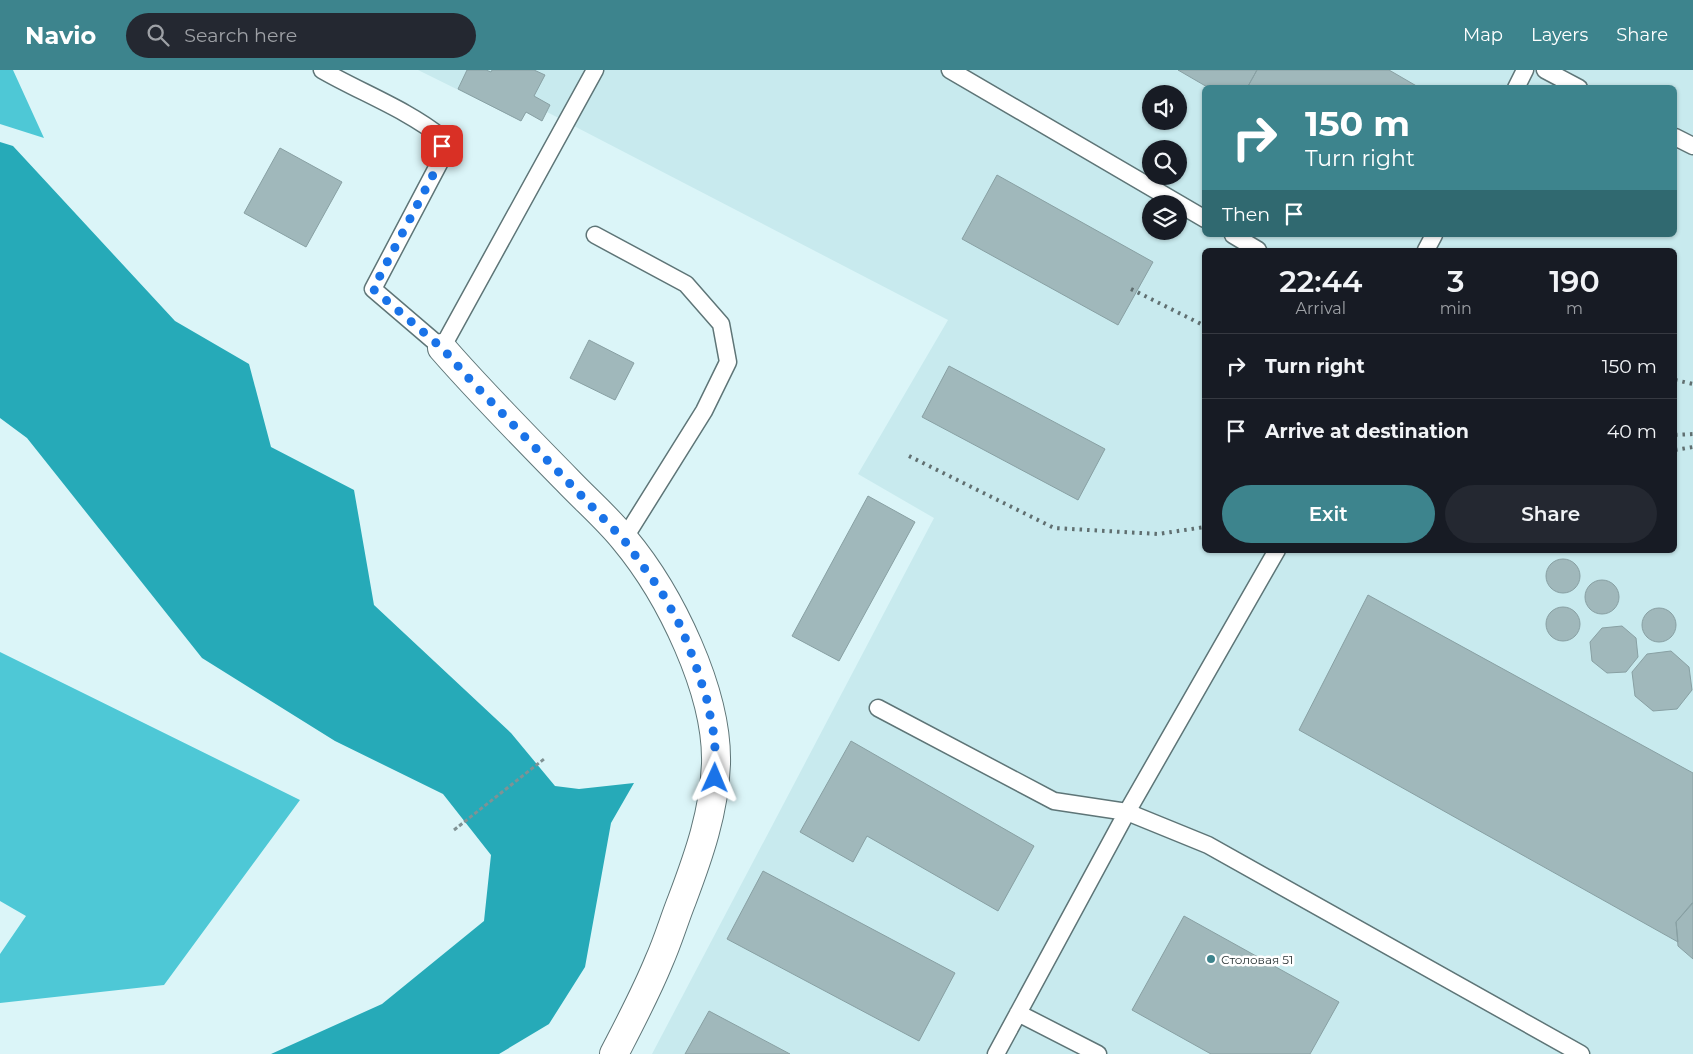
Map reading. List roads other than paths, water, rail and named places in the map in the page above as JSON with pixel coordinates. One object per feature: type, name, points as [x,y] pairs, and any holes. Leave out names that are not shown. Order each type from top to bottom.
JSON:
[{"type":"street","points":[[442,348],[473,383],[624,540],[661,591],[681,627],[707,700],[714,735],[716,762],[714,794],[708,824],[660,960],[614,1054]]},
{"type":"lane","points":[[322,70],[425,124],[441,136],[443,156],[373,289],[442,348],[595,70]]},
{"type":"lane","points":[[950,70],[1202,217]]},
{"type":"lane","points":[[1518,85],[1525,70]]},
{"type":"lane","points":[[1545,70],[1573,85]]},
{"type":"lane","points":[[1677,138],[1693,146]]},
{"type":"lane","points":[[595,235],[686,284],[721,324],[728,362],[704,410],[624,540]]},
{"type":"lane","points":[[1236,237],[1255,248]]},
{"type":"lane","points":[[996,1054],[1127,812],[1275,553]]},
{"type":"lane","points":[[878,708],[1054,801],[1127,812],[1208,845],[1580,1054]]},
{"type":"lane","points":[[1018,1013],[1098,1054]]},
{"type":"railway","points":[[1131,289],[1202,324]]},
{"type":"railway","points":[[1677,380],[1693,384]]},
{"type":"railway","points":[[1677,435],[1693,434]]},
{"type":"railway","points":[[1677,450],[1693,447]]},
{"type":"railway","points":[[909,456],[1054,528],[1158,534],[1202,527]]},
{"type":"place","name":"Столовая 51","points":[[1211,959]]}]
